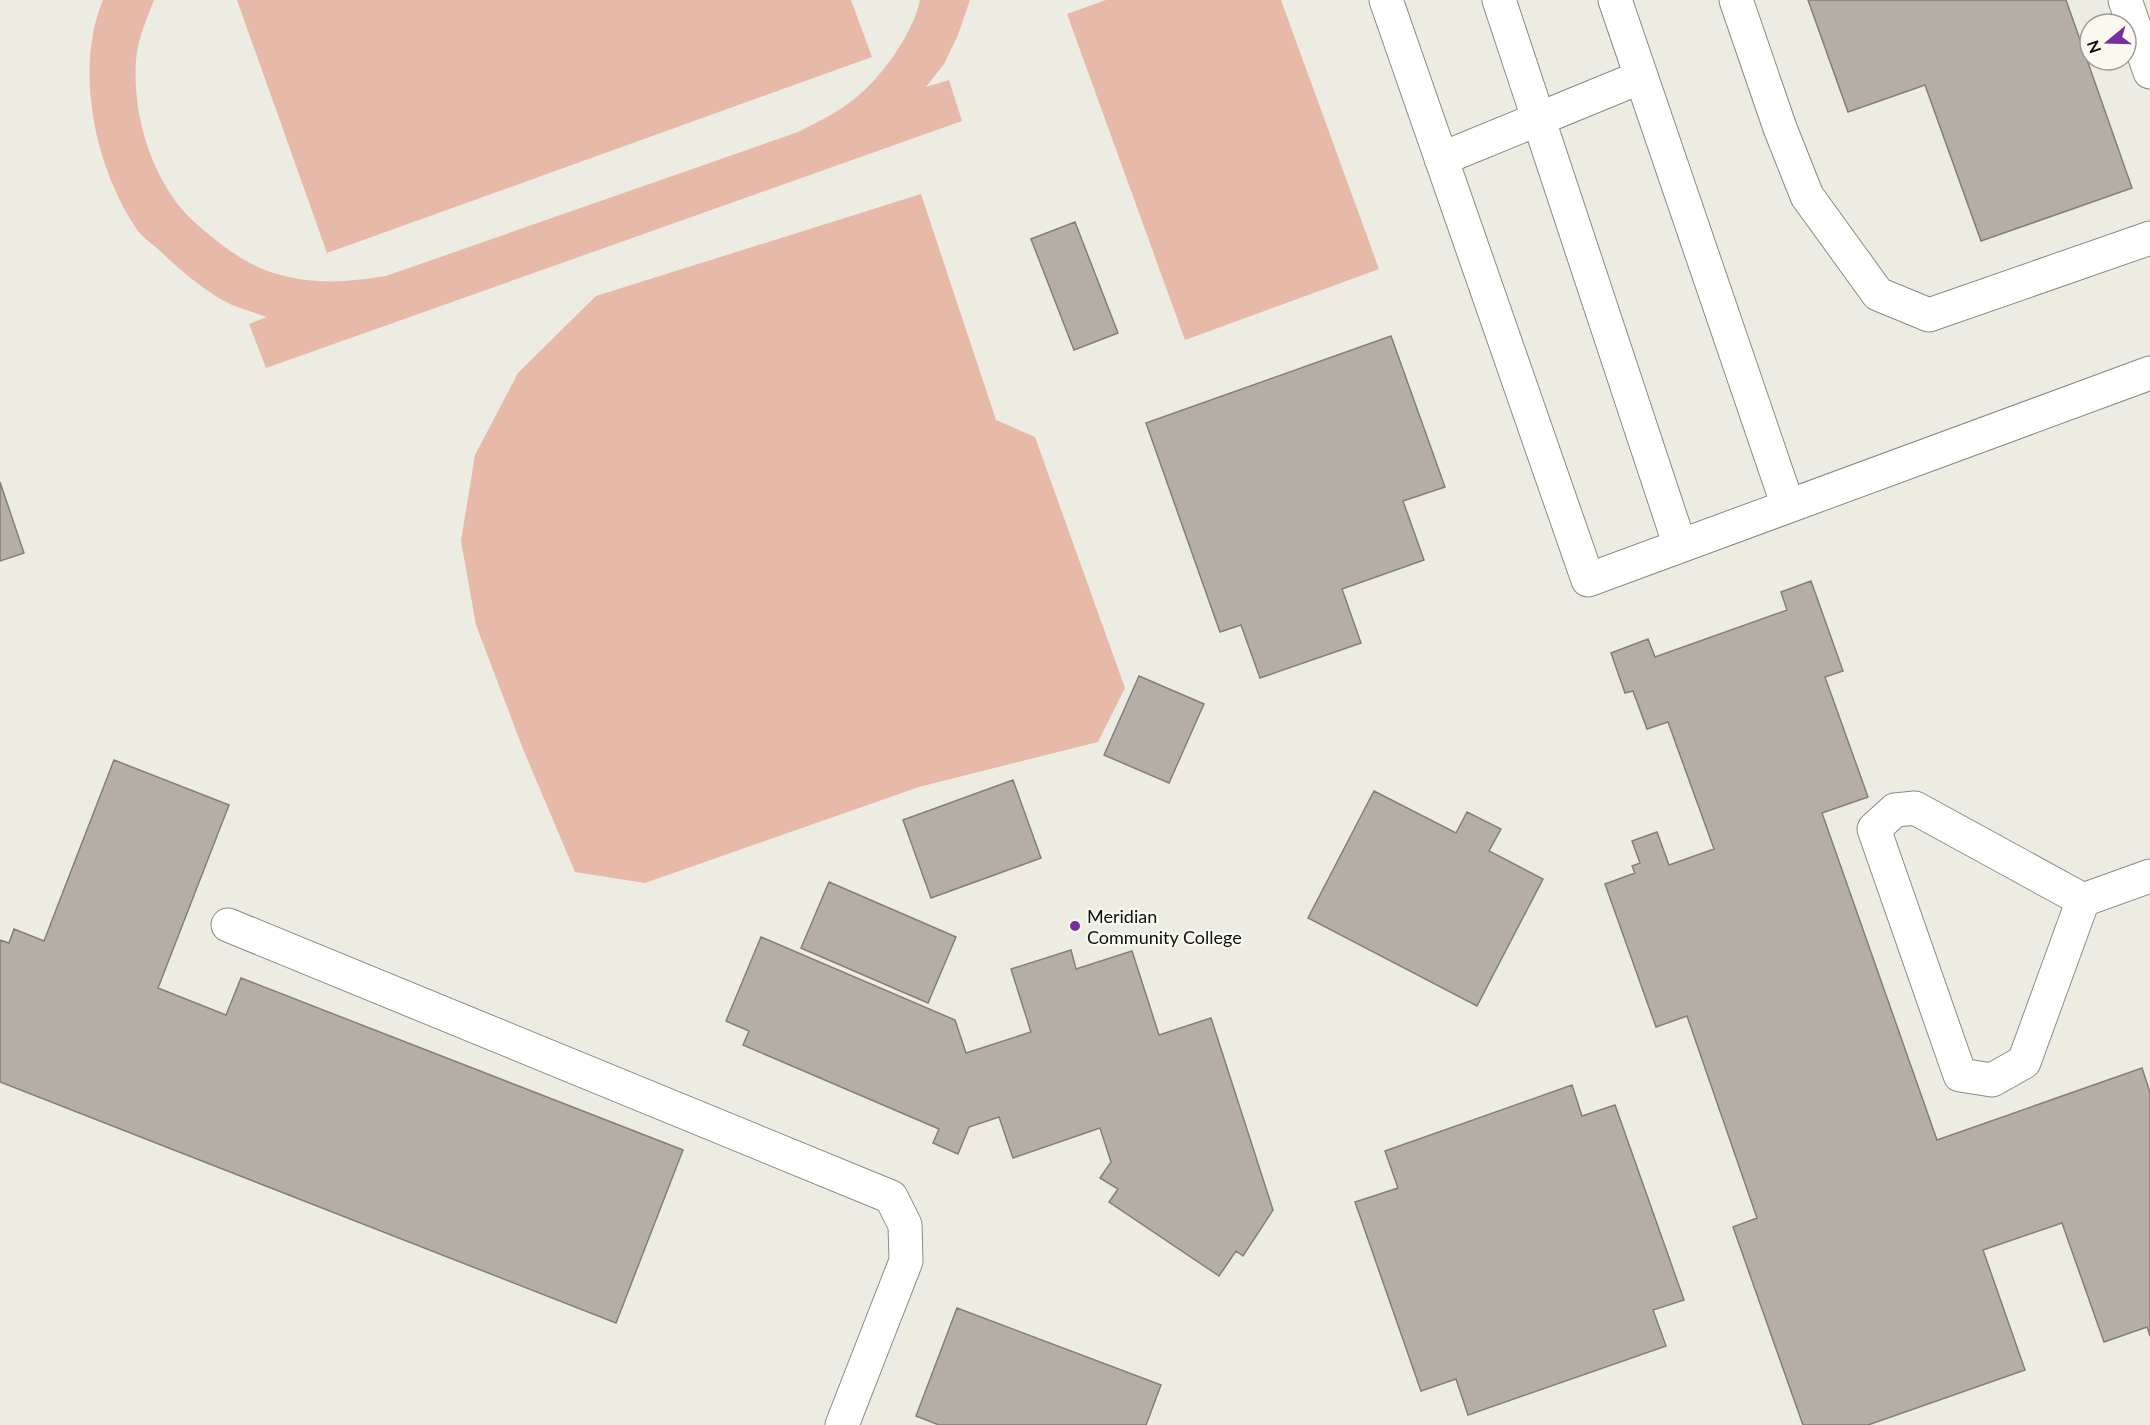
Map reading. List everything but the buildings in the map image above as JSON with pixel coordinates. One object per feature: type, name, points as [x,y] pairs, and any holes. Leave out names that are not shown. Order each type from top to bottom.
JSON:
[{"type":"lane","points":[[1386,0],[1588,580],[2150,373]]},
{"type":"lane","points":[[1499,0],[1680,546]]},
{"type":"lane","points":[[1615,0],[1788,506]]},
{"type":"lane","points":[[1736,0],[1780,128],[1807,196],[1878,294],[1929,315],[2150,238]]},
{"type":"lane","points":[[2125,0],[2150,72]]},
{"type":"lane","points":[[1441,159],[1641,77]]},
{"type":"lane","points":[[2083,900],[2024,1062],[1992,1080],[1960,1075],[1874,829],[1895,810],[1915,808],[2083,900],[2150,876]]},
{"type":"lane","points":[[228,925],[891,1197],[905,1225],[906,1261],[842,1425]]},
{"type":"shaded area","points":[[103,0],[154,0],[138,45],[137,96],[148,149],[176,203],[205,231],[246,260],[269,271],[305,280],[345,281],[386,276],[798,132],[841,109],[864,91],[885,68],[903,40],[917,13],[920,0],[970,0],[958,35],[944,64],[926,87],[949,80],[962,121],[266,368],[249,324],[267,317],[234,306],[215,296],[146,239],[136,228],[109,176],[93,117],[90,86],[90,56],[94,27]]},
{"type":"shaded area","points":[[237,0],[851,0],[872,57],[327,253]]},
{"type":"shaded area","points":[[1106,0],[1281,0],[1379,269],[1185,340],[1067,14]]},
{"type":"shaded area","points":[[921,194],[996,420],[1035,437],[1125,688],[1098,742],[919,787],[645,883],[575,872],[523,749],[476,625],[461,541],[475,455],[518,373],[596,296]]},
{"type":"place","name":"Meridian Community College","points":[[1075,926]]}]
